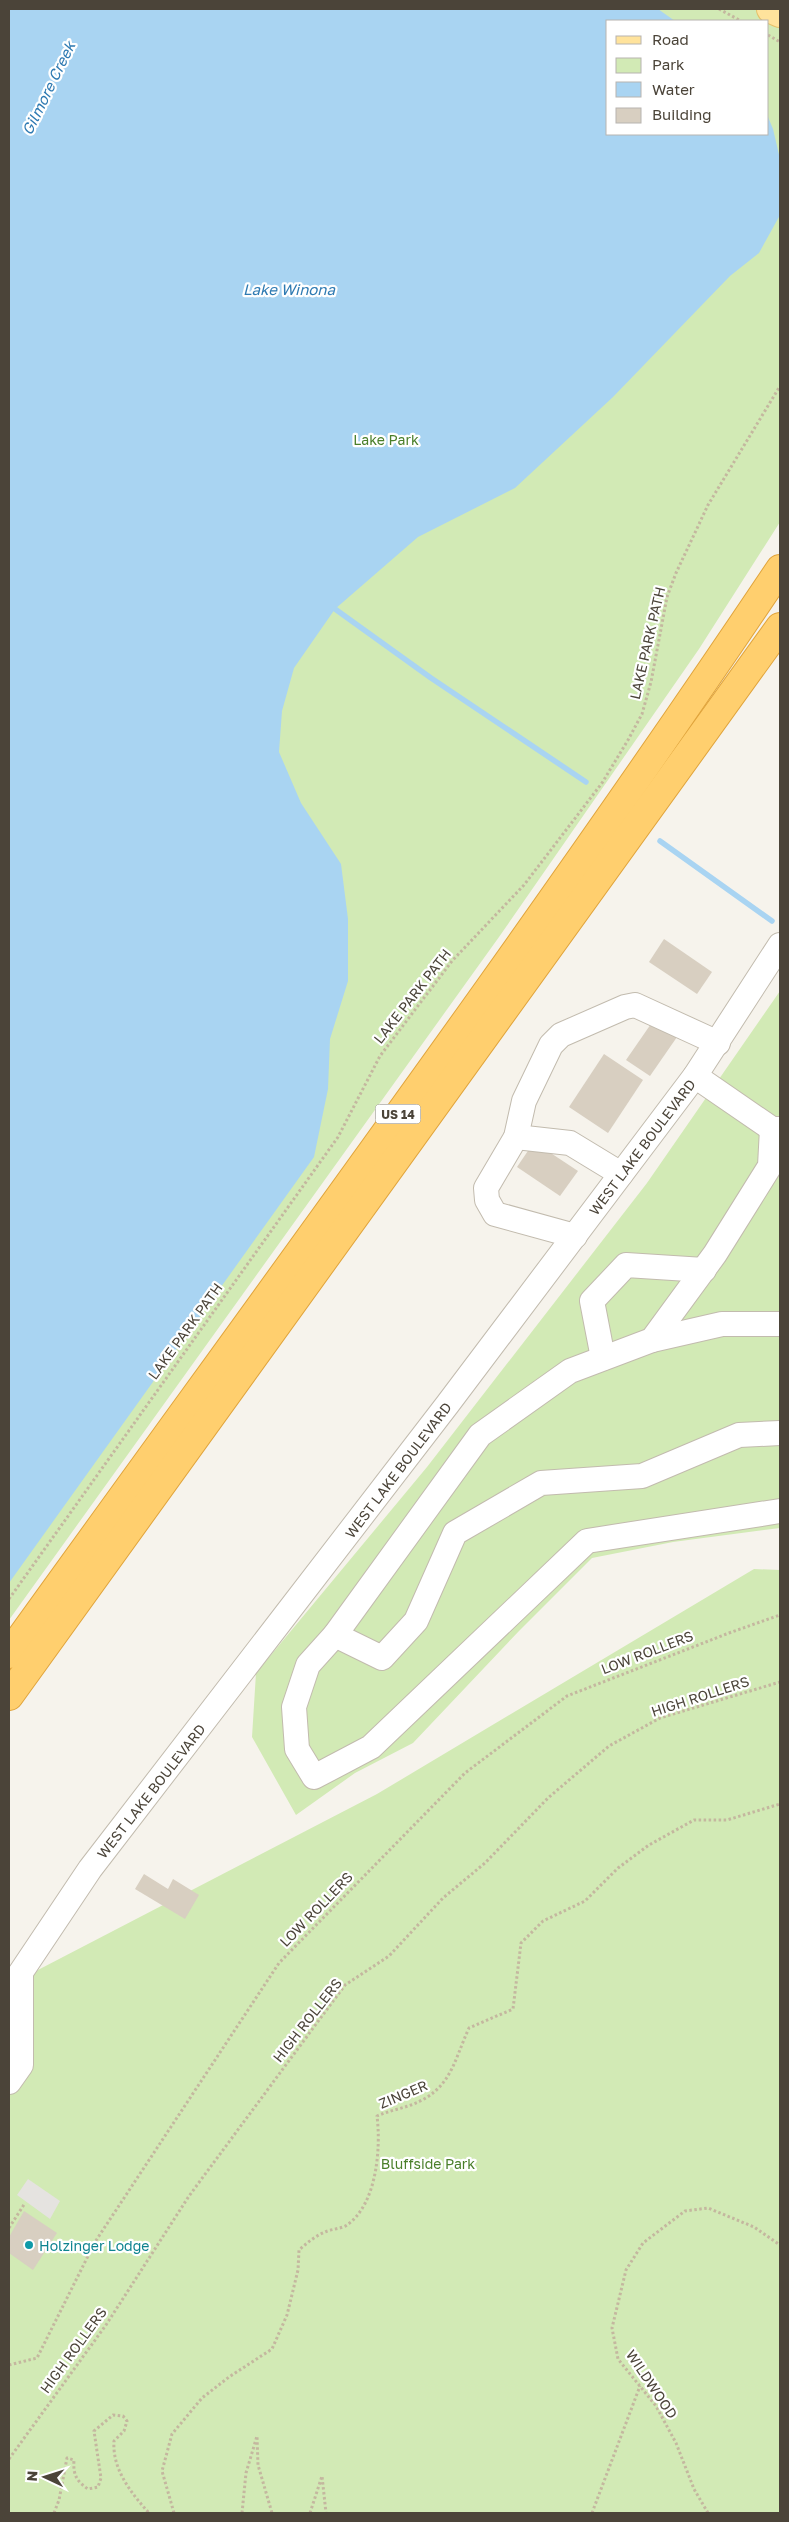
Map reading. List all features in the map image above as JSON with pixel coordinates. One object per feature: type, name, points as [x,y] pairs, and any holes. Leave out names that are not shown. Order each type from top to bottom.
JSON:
[{"type":"highway","name":"US 14","points":[[9,1654],[501,971],[698,691],[780,569]]},
{"type":"highway","name":"US 14","points":[[9,1696],[780,627]]},
{"type":"main road","points":[[771,9],[780,13]]},
{"type":"street","name":"WEST LAKE BOULEVARD","points":[[15,1981],[90,1870],[575,1236],[695,1076],[780,945]]},
{"type":"street","points":[[575,1236],[495,1214],[486,1200],[486,1188],[516,1137],[524,1101],[552,1045],[562,1035],[625,1007],[635,1005],[718,1043]]},
{"type":"street","points":[[652,1340],[704,1270],[770,1166],[776,1129],[695,1076]]},
{"type":"street","points":[[516,1137],[570,1143],[621,1174]]},
{"type":"street","points":[[604,1358],[592,1301],[626,1265],[704,1270]]},
{"type":"street","points":[[780,1324],[722,1324],[652,1340],[570,1371],[480,1436],[334,1635],[308,1665],[294,1707],[297,1749],[314,1777],[371,1747],[587,1541],[780,1511]]},
{"type":"street","points":[[334,1635],[382,1658],[416,1621],[456,1533],[541,1483],[642,1476],[739,1435],[780,1433]]},
{"type":"street","points":[[9,2082],[21,2065],[15,1981]]},
{"type":"path","points":[[719,9],[739,20]]},
{"type":"path","name":"LAKE PARK PATH","points":[[9,1598],[338,1136],[380,1056],[452,962],[524,885],[602,783],[642,714],[651,682],[667,597],[676,573],[708,505],[780,386]]},
{"type":"path","name":"LOW ROLLERS","points":[[9,2365],[37,2358],[95,2242],[279,1963],[465,1773],[567,1696],[729,1633],[780,1616]]},
{"type":"path","name":"HIGH ROLLERS","points":[[9,2459],[106,2325],[189,2196],[345,1985],[389,1956],[442,1898],[485,1863],[548,1798],[609,1746],[660,1718],[780,1682]]},
{"type":"path","name":"ZINGER","points":[[174,2513],[162,2471],[172,2434],[202,2398],[272,2349],[287,2315],[298,2270],[299,2250],[313,2238],[346,2225],[363,2206],[376,2171],[380,2139],[378,2116],[434,2094],[448,2078],[469,2028],[513,2009],[521,1943],[543,1922],[585,1901],[618,1868],[649,1845],[694,1820],[727,1820],[780,1804]]},
{"type":"path","points":[[10,2228],[25,2203]]},
{"type":"path","name":"WILDWOOD","points":[[708,2513],[694,2489],[676,2443],[656,2406],[618,2358],[612,2328],[626,2270],[643,2243],[685,2211],[708,2208],[754,2227],[780,2245]]},
{"type":"path","points":[[592,2513],[640,2386]]},
{"type":"path","points":[[54,2513],[59,2500],[67,2458],[74,2460],[73,2473],[80,2484],[88,2489],[98,2487],[101,2478],[94,2431],[113,2415],[123,2416],[127,2421],[124,2431],[114,2440],[113,2456],[130,2492],[148,2513]]},
{"type":"path","points":[[242,2513],[246,2473],[257,2436],[258,2465],[272,2513]]},
{"type":"path","points":[[310,2513],[322,2476],[326,2513]]},
{"type":"green space","name":"Lake Winona","points":[[9,9],[780,9],[780,522],[699,649],[499,937],[9,1620]]},
{"type":"green space","points":[[780,991],[780,1528],[673,1542],[592,1558],[519,1631],[413,1743],[355,1773],[296,1815],[252,1737],[256,1673],[427,1467],[647,1183]]},
{"type":"green space","name":"Bluffside Park","points":[[754,1569],[780,1570],[780,2513],[9,2513],[9,1985],[377,1794]]},
{"type":"shaded area","points":[[28,2179],[60,2201],[50,2219],[17,2195]]},
{"type":"water","name":"Lake Winona","points":[[9,9],[658,9],[674,20],[606,20],[606,135],[769,135],[769,119],[780,159],[780,215],[759,253],[730,276],[613,397],[515,488],[418,537],[335,609],[294,668],[282,711],[279,752],[301,803],[341,864],[348,919],[348,981],[330,1039],[328,1089],[314,1157],[9,1583]]},
{"type":"building","points":[[664,939],[712,972],[697,994],[649,962]]},
{"type":"building","points":[[653,1021],[677,1037],[650,1076],[626,1060]]},
{"type":"building","points":[[604,1054],[643,1080],[608,1133],[569,1107]]},
{"type":"building","points":[[534,1142],[578,1171],[560,1196],[517,1167]]},
{"type":"building","points":[[144,1874],[168,1889],[173,1879],[199,1895],[185,1919],[135,1889]]},
{"type":"building","name":"Holzinger Lodge","points":[[24,2211],[57,2233],[33,2270],[9,2253],[9,2237]]},
{"type":"waterway","points":[[335,609],[431,678],[586,782]]},
{"type":"waterway","points":[[660,841],[772,921]]},
{"type":"place","name":"Holzinger Lodge","points":[[29,2245]]},
{"type":"water label","name":"Gilmore Creek","points":[[48,88]]},
{"type":"park label","name":"Lake Park","points":[[386,439]]}]
